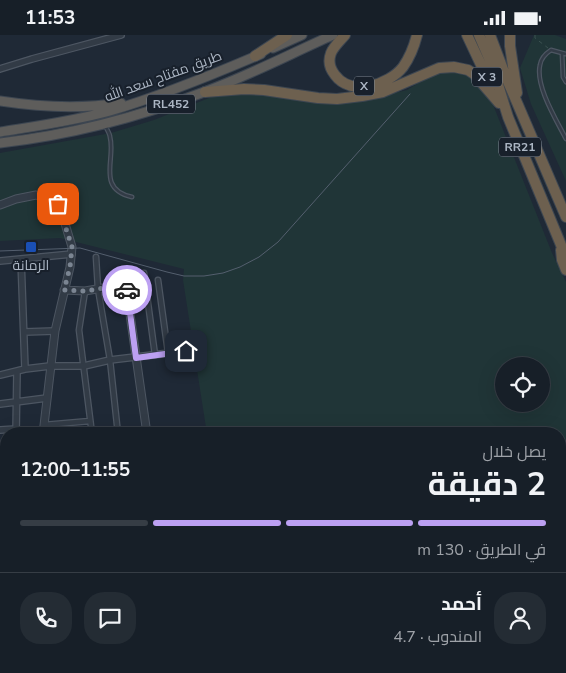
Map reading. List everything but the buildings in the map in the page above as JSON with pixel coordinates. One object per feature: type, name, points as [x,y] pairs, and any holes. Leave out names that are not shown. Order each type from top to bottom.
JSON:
[{"type":"highway","points":[[255,56],[287,35]]},
{"type":"highway","name":"طريق مفتاح سعد الله","points":[[0,132],[69,121],[148,99],[302,35]]},
{"type":"highway","name":"طريق مفتاح سعد الله","points":[[0,143],[43,137],[151,110],[204,92],[333,35]]},
{"type":"highway","name":"X","points":[[345,35],[331,52],[329,62],[332,72],[338,79],[346,84],[358,87],[374,85],[387,80],[402,68],[411,55],[417,35]]},
{"type":"highway","name":"X 3","points":[[467,35],[499,103],[508,117]]},
{"type":"highway","name":"RR21","points":[[479,35],[492,65],[508,117],[566,257]]},
{"type":"highway","name":"RR21","points":[[490,35],[519,109],[566,217]]},
{"type":"highway","points":[[510,35],[519,109]]},
{"type":"highway","points":[[204,92],[264,90],[337,99],[383,92],[438,68],[454,67],[468,70],[474,74],[499,103]]},
{"type":"highway","points":[[0,101],[40,105],[86,106],[148,99]]},
{"type":"highway","points":[[560,246],[566,270]]},
{"type":"street","points":[[0,69],[120,35]]},
{"type":"street","points":[[0,205],[36,195],[52,199],[61,210],[70,236],[72,254],[55,331],[44,425],[90,421]]},
{"type":"street","points":[[0,261],[72,254]]},
{"type":"street","points":[[96,257],[98,289],[110,360],[117,427]]},
{"type":"street","points":[[21,259],[25,369]]},
{"type":"street","points":[[144,273],[155,355]]},
{"type":"street","points":[[158,280],[168,353]]},
{"type":"street","points":[[64,290],[85,291],[120,285],[126,286],[145,427]]},
{"type":"street","points":[[85,291],[79,330],[91,427]]},
{"type":"street","points":[[24,332],[55,331]]},
{"type":"street","points":[[0,375],[25,369],[84,366],[110,360],[186,351]]},
{"type":"street","points":[[16,427],[17,371]]},
{"type":"street","points":[[0,403],[47,398]]},
{"type":"lane","points":[[566,82],[563,77],[564,53],[551,50],[543,56],[539,66],[540,77],[547,100],[566,139]]},
{"type":"lane","points":[[104,123],[111,138],[109,173],[111,181],[122,194],[132,197]]},
{"type":"path","points":[[535,35],[535,38],[551,50]]},
{"type":"green space","points":[[534,35],[555,35],[566,39],[566,181],[531,104],[520,68]]},
{"type":"green space","points":[[453,70],[466,72],[490,97],[552,253],[566,282],[566,427],[206,427],[183,280],[184,269],[60,238],[0,241],[0,153],[111,133],[154,120],[214,96],[260,92],[324,100],[385,95],[407,90],[433,74]]},
{"type":"tram line","points":[[0,251],[80,248],[184,276],[204,276],[223,273],[240,267],[259,257],[278,242],[410,94]]},
{"type":"way so far","points":[[58,204],[70,236],[72,247],[70,267],[64,290],[85,291],[120,285],[126,286],[127,290]]},
{"type":"place","name":"الرمانة","points":[[31,247]]},
{"type":"route","points":[[127,290],[136,358],[186,351]]}]
